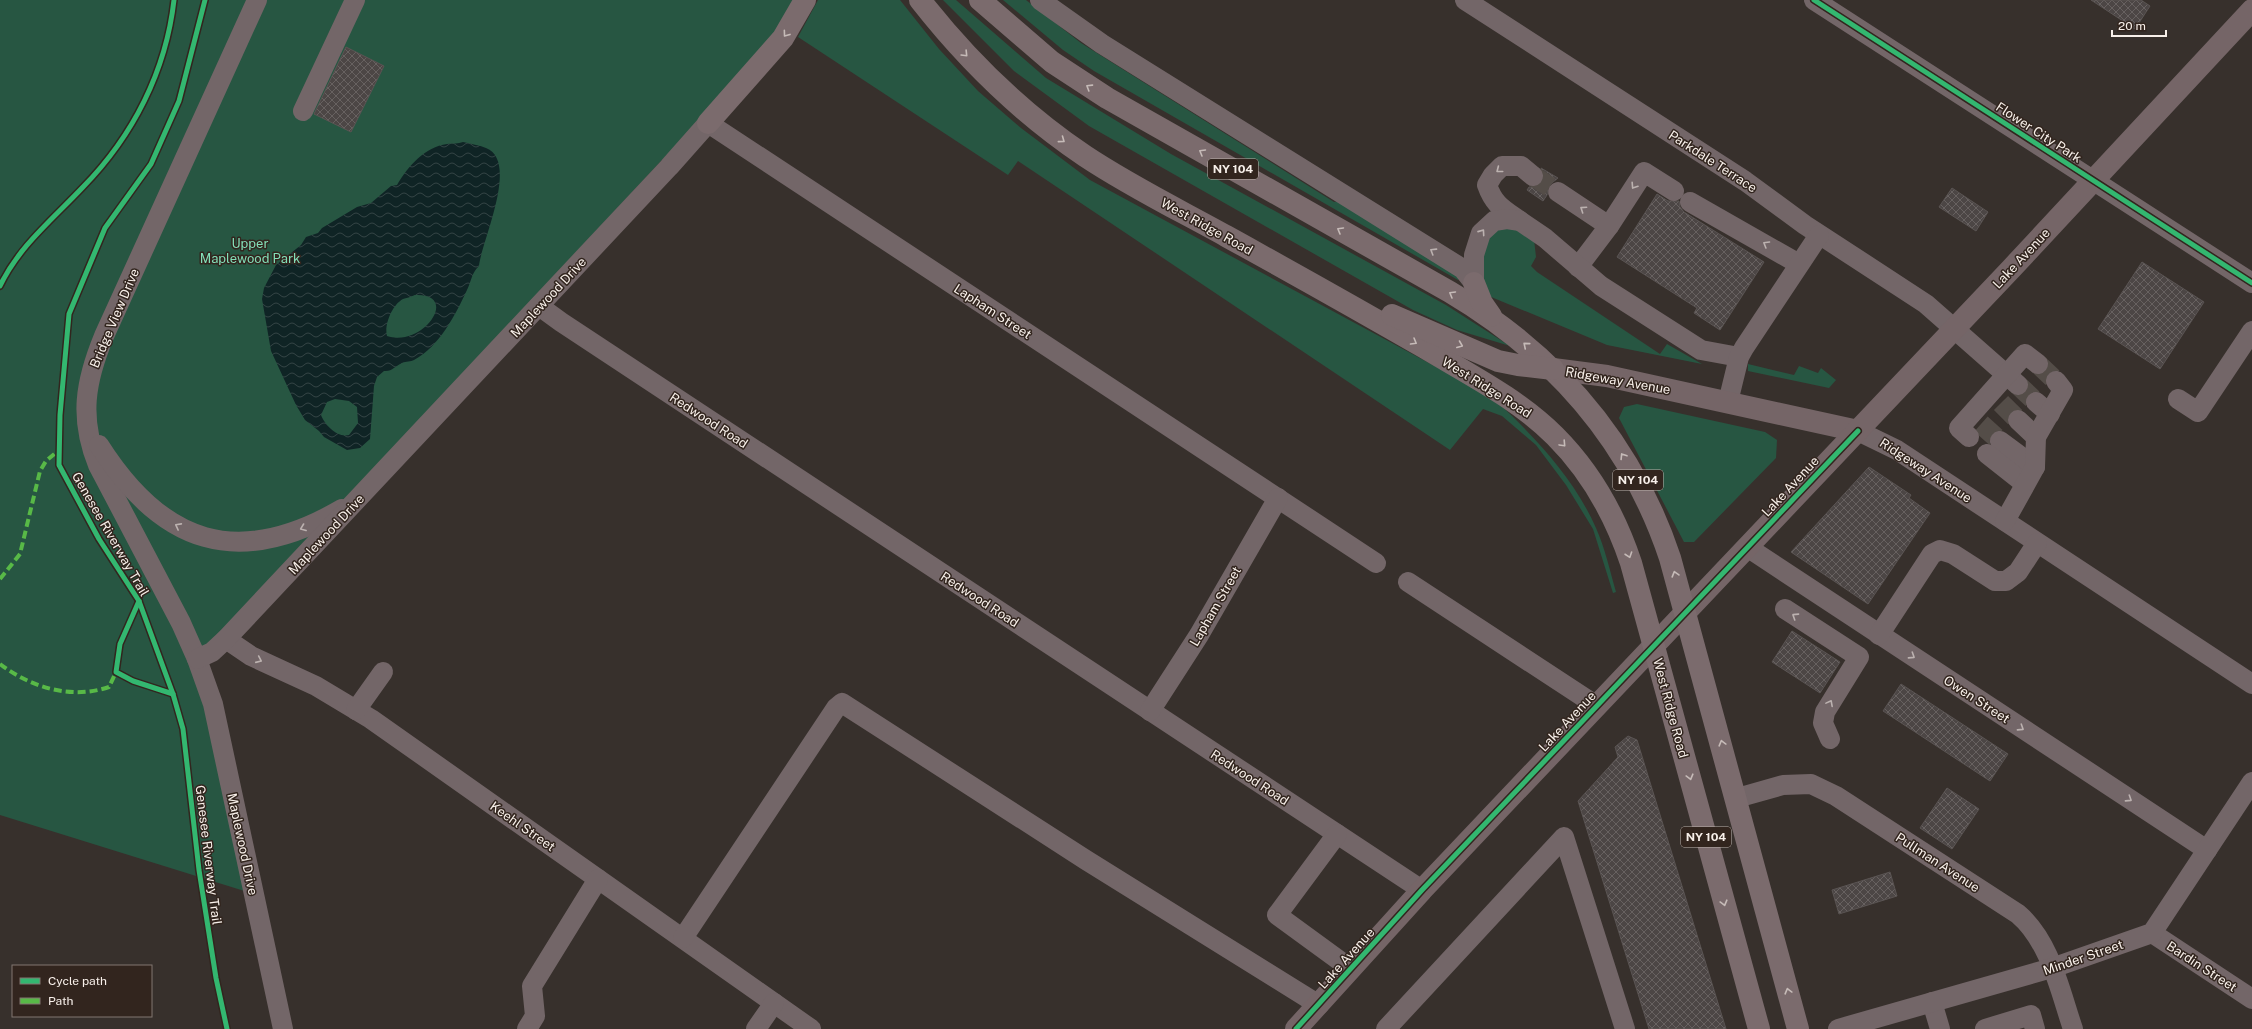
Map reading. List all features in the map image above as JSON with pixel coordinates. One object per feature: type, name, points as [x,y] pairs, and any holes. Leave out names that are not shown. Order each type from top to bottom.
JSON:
[{"type":"highway","points":[[708,123],[783,38],[806,0]]},
{"type":"highway","name":"West Ridge Road","points":[[920,0],[952,40],[983,72],[1032,117],[1058,137],[1118,177],[1283,268],[1502,394],[1524,409],[1555,436],[1584,470],[1615,521],[1631,563],[1758,1029]]},
{"type":"highway","name":"NY 104","points":[[980,0],[1026,41],[1096,91],[1450,292],[1497,322],[1553,369],[1601,424],[1636,476],[1665,544],[1686,612],[1798,1029]]},
{"type":"highway","points":[[1283,268],[1498,360],[1518,365],[1553,369]]},
{"type":"highway","points":[[1474,283],[1482,303],[1497,322]]},
{"type":"main road","name":"Lake Avenue","points":[[1296,1029],[1422,890],[1858,431],[2252,10]]},
{"type":"main road","name":"Ridgeway Avenue","points":[[1553,369],[1607,376],[1858,431]]},
{"type":"street","name":"Bridge View Drive","points":[[197,659],[162,584],[101,472],[89,439],[86,417],[90,373],[104,336],[257,0]]},
{"type":"street","points":[[302,111],[355,0]]},
{"type":"street","points":[[1040,0],[1102,44],[1463,269],[1474,283]]},
{"type":"street","name":"Parkdale Terrace","points":[[1465,0],[1745,181],[1819,235],[1926,304],[1955,328],[2012,380]]},
{"type":"street","name":"Flower City Park","points":[[1814,0],[2252,282]]},
{"type":"street","name":"Maplewood Drive","points":[[283,1029],[218,726],[197,659],[212,652],[226,639],[362,496],[669,167],[708,123]]},
{"type":"street","name":"Lapham Street","points":[[708,123],[1376,563]]},
{"type":"street","points":[[1533,176],[1521,166],[1502,166],[1493,175],[1487,185],[1492,198],[1499,207],[1545,238],[1601,286],[1701,350],[1739,357]]},
{"type":"street","points":[[1578,267],[1609,226],[1644,172],[1674,191]]},
{"type":"street","points":[[1558,192],[1609,226]]},
{"type":"street","points":[[1690,202],[1799,264]]},
{"type":"street","points":[[1474,283],[1473,260],[1480,233],[1494,221],[1507,219],[1520,221]]},
{"type":"street","points":[[1728,402],[1739,357],[1819,235]]},
{"type":"street","name":"Redwood Road","points":[[539,306],[574,331],[1422,890]]},
{"type":"street","points":[[2178,400],[2198,412],[2252,331]]},
{"type":"street","points":[[1974,425],[1995,398],[2012,380],[2025,354],[2038,364]]},
{"type":"street","points":[[2005,521],[2035,466],[2036,437],[2043,408],[2063,390],[2056,381]]},
{"type":"street","points":[[86,417],[95,438],[108,458],[140,498],[173,524],[207,538],[246,541],[283,535],[322,520],[362,496]]},
{"type":"street","points":[[2018,420],[2036,437]]},
{"type":"street","name":"Ridgeway Avenue","points":[[1858,431],[1897,450],[2252,684]]},
{"type":"street","points":[[2025,484],[1994,448],[2035,466]]},
{"type":"street","name":"Lapham Street","points":[[1150,711],[1203,629],[1278,498]]},
{"type":"street","points":[[1879,635],[1932,554],[1940,550],[1953,554],[1996,581],[2006,581],[2018,572],[2038,544]]},
{"type":"street","name":"Owen Street","points":[[1747,548],[2207,850]]},
{"type":"street","points":[[1408,582],[1597,706]]},
{"type":"street","points":[[1784,609],[1859,657],[1825,712],[1823,723],[1830,739]]},
{"type":"street","name":"Keehl Street","points":[[226,639],[251,656],[300,678],[356,710],[811,1029]]},
{"type":"street","points":[[356,710],[383,672]]},
{"type":"street","points":[[683,938],[836,708],[842,702],[1086,860],[1319,1005]]},
{"type":"street","points":[[2152,934],[2252,782]]},
{"type":"street","name":"Pullman Avenue","points":[[1737,798],[1783,786],[1811,784],[1836,796],[2018,914],[2028,922],[2036,933],[2052,968],[2073,1029]]},
{"type":"street","points":[[1337,834],[1277,915],[1352,969]]},
{"type":"street","points":[[1386,1029],[1564,837],[1625,1029]]},
{"type":"street","points":[[527,1029],[535,1016],[532,986],[598,879]]},
{"type":"street","name":"Minder Street","points":[[1838,1029],[2052,968],[2152,934]]},
{"type":"street","name":"Bardin Street","points":[[2152,934],[2252,999]]},
{"type":"street","points":[[756,1029],[774,1002]]},
{"type":"street","points":[[1932,1002],[1940,1029]]},
{"type":"street","points":[[1985,1029],[2031,1014],[2035,1029]]},
{"type":"green space","name":"Upper Maplewood Park","points":[[0,0],[805,0],[800,12],[197,659],[254,894],[0,815]]},
{"type":"green space","points":[[818,0],[900,0],[939,49],[978,91],[1021,128],[1090,180],[1492,397],[1537,441],[1576,491],[1596,528],[1616,592],[1613,593],[1593,529],[1566,485],[1536,445],[1502,416],[1483,409],[1450,450],[1018,161],[1008,175],[798,37]]},
{"type":"green space","points":[[943,0],[956,0],[1046,78],[1171,154],[1446,305],[1510,346],[1457,330],[1413,310],[1089,126],[1014,71]]},
{"type":"green space","points":[[1003,0],[1026,0],[1081,43],[1334,202],[1341,201],[1460,277],[1458,280],[1094,71],[1063,50]]},
{"type":"green space","points":[[1511,224],[1534,239],[1536,257],[1531,266],[1537,272],[1660,354],[1667,344],[1702,364],[1607,345],[1484,294],[1480,247],[1499,225]]},
{"type":"green space","points":[[1748,364],[1794,375],[1799,366],[1818,373],[1821,368],[1836,380],[1829,388],[1748,371]]},
{"type":"green space","points":[[1637,404],[1765,432],[1777,440],[1776,458],[1694,542],[1684,542],[1619,418],[1624,407]]},
{"type":"water","points":[[463,142],[478,145],[486,148],[496,156],[500,169],[496,203],[479,266],[473,274],[458,309],[446,329],[431,347],[414,360],[402,363],[389,371],[384,371],[377,377],[374,386],[370,439],[360,448],[347,450],[324,437],[305,420],[296,405],[271,351],[262,299],[264,288],[276,265],[301,245],[306,237],[318,233],[322,228],[357,207],[371,203],[391,186],[397,185],[406,171],[424,153],[439,146]],"holes":[[[415,295],[428,297],[435,302],[436,310],[432,319],[424,328],[413,334],[400,338],[387,336],[386,331],[392,310],[403,299]],[[335,399],[349,401],[357,407],[358,423],[349,435],[340,435],[336,433],[328,427],[321,415],[327,402]]]},
{"type":"building","points":[[2091,0],[2141,0],[2150,6],[2135,29]]},
{"type":"building","points":[[346,47],[384,66],[351,132],[314,114]]},
{"type":"building","points":[[1541,168],[1558,178],[1548,186],[1547,195],[1543,201],[1527,190],[1529,187],[1537,187],[1542,183],[1544,178]]},
{"type":"building","points":[[1952,188],[1988,212],[1976,231],[1939,207]]},
{"type":"building","points":[[1657,194],[1668,201],[1679,201],[1680,207],[1684,212],[1764,262],[1720,330],[1694,313],[1697,308],[1617,257]]},
{"type":"building","points":[[2142,262],[2204,302],[2160,369],[2098,329]]},
{"type":"building","points":[[1869,467],[1911,495],[1909,498],[1930,513],[1868,604],[1791,552]]},
{"type":"building","points":[[1792,631],[1840,662],[1820,693],[1772,662]]},
{"type":"building","points":[[1901,684],[2008,754],[1990,781],[1883,711]]},
{"type":"building","points":[[1628,736],[1637,740],[1726,1029],[1649,1029],[1578,801],[1618,757],[1615,747]]},
{"type":"building","points":[[1947,788],[1979,809],[1952,849],[1920,828]]},
{"type":"building","points":[[1890,872],[1897,896],[1839,914],[1832,890]]},
{"type":"tunnel","points":[[1533,176],[1558,192]]},
{"type":"tunnel","points":[[2038,364],[2056,381]]},
{"type":"tunnel","points":[[2018,385],[2036,402]]},
{"type":"tunnel","points":[[2001,403],[2018,420]]},
{"type":"tunnel","points":[[1981,424],[2000,441]]},
{"type":"marked path","points":[[0,579],[20,554],[40,471],[46,461],[59,450]]},
{"type":"marked path","points":[[0,664],[24,679],[38,685],[66,692],[95,691],[109,687],[116,672]]},
{"type":"cycle path","points":[[0,286],[17,258],[37,234],[101,167],[132,124],[155,77],[170,26],[174,0]]},
{"type":"cycle path","name":"Genesee Riverway Trail","points":[[205,0],[179,101],[151,164],[105,228],[69,314],[60,415],[59,465],[99,539],[139,601],[173,694],[183,729],[199,870],[216,978],[227,1029]]},
{"type":"cycle path","points":[[1814,0],[2252,283]]},
{"type":"cycle path","points":[[1296,1029],[1422,890],[1858,431]]},
{"type":"cycle path","name":"Genesee Riverway Trail","points":[[139,601],[120,644],[116,672],[133,681],[173,694]]}]
